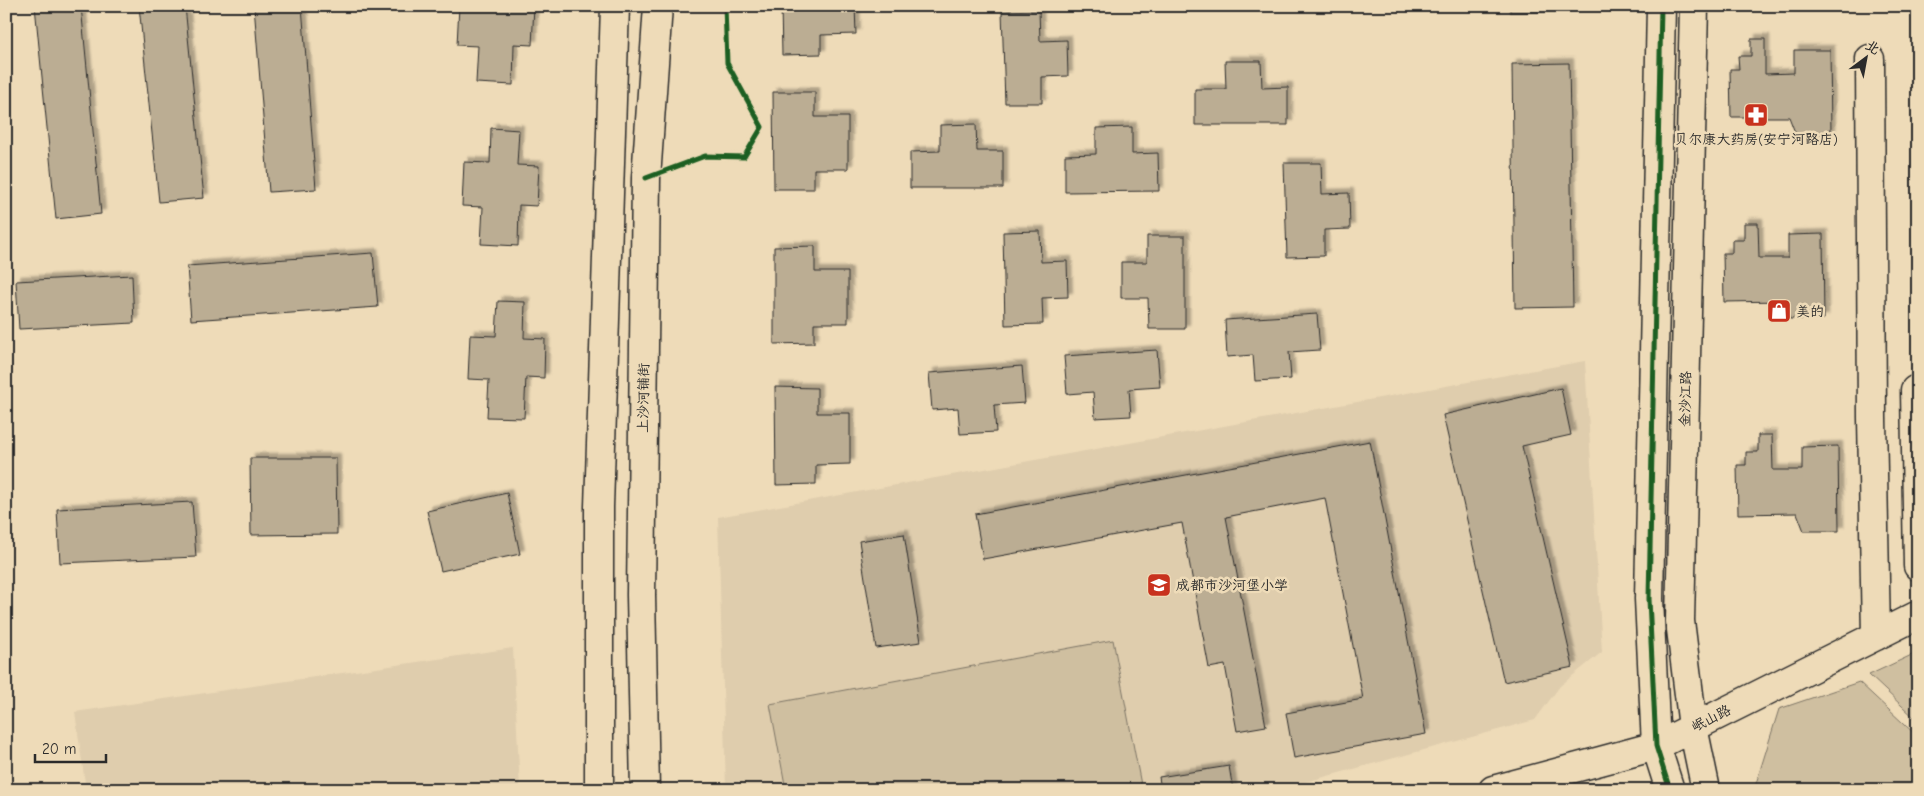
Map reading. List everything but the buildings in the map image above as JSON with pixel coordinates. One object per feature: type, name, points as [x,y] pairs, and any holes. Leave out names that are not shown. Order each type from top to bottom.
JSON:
[{"type":"street","points":[[599,790],[599,507],[616,6]]},
{"type":"street","name":"上沙河铺街","points":[[645,790],[641,596],[646,178],[658,6]]},
{"type":"street","points":[[1661,6],[1649,598],[1656,746],[1670,790]]},
{"type":"street","name":"金沙江路","points":[[1694,6],[1680,621],[1693,727],[1706,790]]},
{"type":"street","points":[[1870,59],[1872,418],[1876,636]]},
{"type":"street","points":[[1914,390],[1918,566]]},
{"type":"street","name":"岷山路","points":[[1493,790],[1656,746],[1918,615]]},
{"type":"shaded area","name":"成都市沙河堡小学","points":[[1585,361],[1602,652],[1560,686],[1535,720],[1276,790],[726,790],[718,517]]},
{"type":"shaded area","points":[[1113,640],[1142,790],[786,790],[770,704]]},
{"type":"shaded area","points":[[513,648],[520,790],[86,790],[75,712]]},
{"type":"shaded area","points":[[1918,652],[1918,721],[1869,675]]},
{"type":"shaded area","points":[[1859,682],[1918,737],[1918,790],[1754,790],[1779,709]]},
{"type":"cycle path","points":[[646,178],[705,156],[744,157],[762,127],[727,63],[725,6]]},
{"type":"cycle path","points":[[1661,6],[1649,599],[1656,746],[1670,790]]},
{"type":"place","name":"贝尔康大药房(安宁河路店)","points":[[1756,115]]},
{"type":"place","name":"美的","points":[[1779,311]]},
{"type":"place","name":"成都市沙河堡小学","points":[[1159,585]]}]
